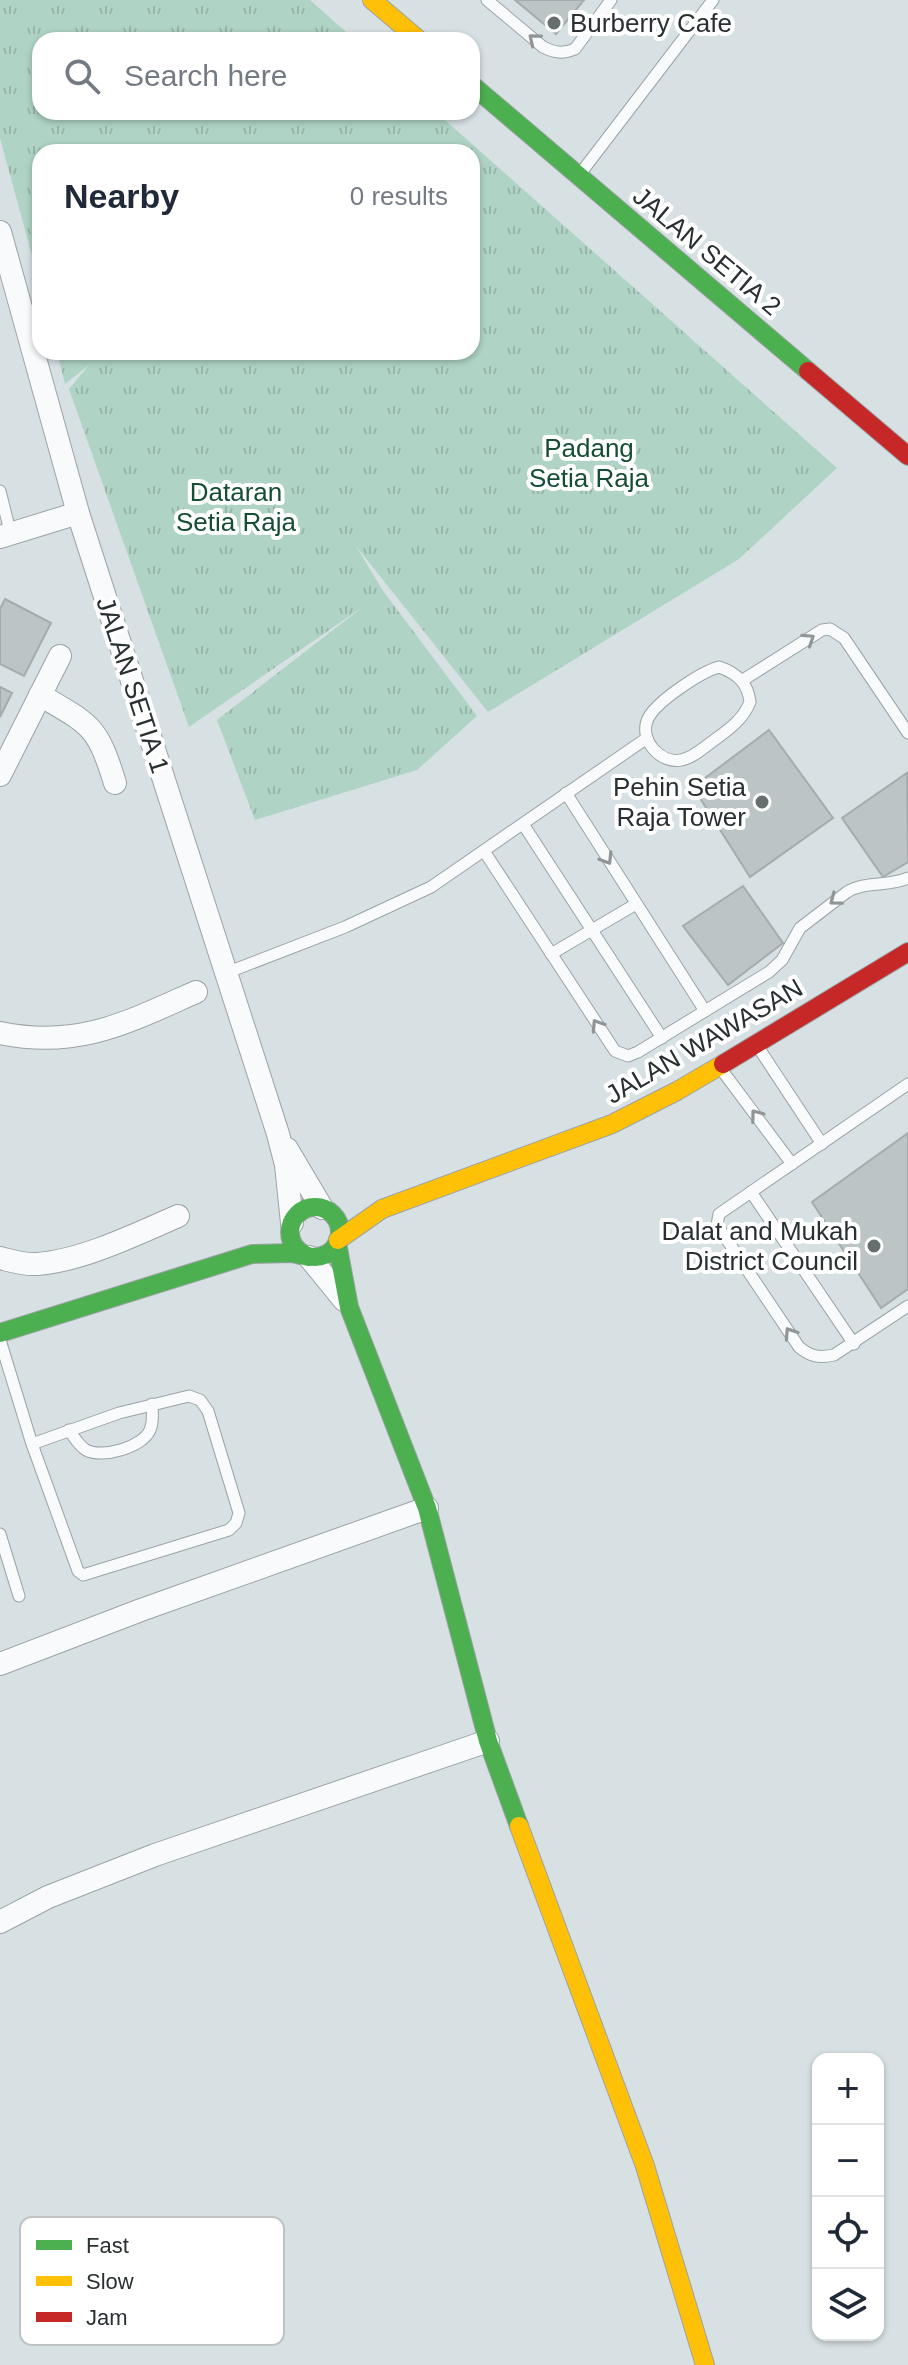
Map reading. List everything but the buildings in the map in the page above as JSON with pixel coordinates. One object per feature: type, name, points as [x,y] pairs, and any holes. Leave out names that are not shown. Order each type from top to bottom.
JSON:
[{"type":"street","points":[[372,0],[410,32]]},
{"type":"street","name":"JALAN SETIA 2","points":[[480,92],[908,456]]},
{"type":"street","name":"JALAN SETIA 1","points":[[0,232],[32,347]]},
{"type":"street","name":"JALAN SETIA 1","points":[[36,360],[78,513],[278,1134],[286,1165],[292,1223]]},
{"type":"street","points":[[5,536],[78,513]]},
{"type":"street","points":[[0,775],[60,656]]},
{"type":"street","points":[[40,695],[93,730],[103,744],[115,783]]},
{"type":"street","name":"JALAN WAWASAN","points":[[338,1242],[382,1209],[612,1124],[677,1091],[908,952]]},
{"type":"street","points":[[0,1033],[45,1039],[91,1035],[196,992]]},
{"type":"street","name":"JALAN SETIA 1","points":[[278,1134],[322,1208]]},
{"type":"street","points":[[252,1254],[292,1223],[304,1209],[322,1208],[339,1224],[338,1242],[349,1307]]},
{"type":"street","name":"JALAN WAWASAN","points":[[322,1208],[382,1209]]},
{"type":"street","points":[[0,1258],[26,1264],[51,1262],[120,1241],[178,1216]]},
{"type":"street","points":[[292,1223],[290,1231],[295,1247],[309,1257],[337,1287],[349,1307],[427,1508],[488,1741],[645,2166],[705,2365]]},
{"type":"street","points":[[0,1333],[252,1254],[292,1253],[309,1257],[328,1253],[338,1242]]},
{"type":"street","points":[[0,1664],[427,1508]]},
{"type":"street","points":[[0,1922],[48,1897],[155,1855],[488,1741]]},
{"type":"lane","points":[[487,0],[543,47],[553,52],[567,52],[575,49],[611,0]]},
{"type":"lane","points":[[579,176],[713,0]]},
{"type":"lane","points":[[0,491],[5,536]]},
{"type":"lane","points":[[743,680],[822,630],[830,629],[844,638],[908,733]]},
{"type":"lane","points":[[713,669],[725,669],[743,680],[750,696],[747,710],[732,727],[691,757],[680,761],[663,756],[650,746],[647,738],[645,727],[651,714],[670,697],[713,669]]},
{"type":"lane","points":[[226,973],[402,902],[444,879],[647,738]]},
{"type":"lane","points":[[566,793],[705,1011]]},
{"type":"lane","points":[[523,824],[662,1038]]},
{"type":"lane","points":[[484,851],[615,1051],[628,1056],[769,972],[782,960],[800,928],[847,892],[855,887],[895,883],[908,878]]},
{"type":"lane","points":[[551,954],[636,904]]},
{"type":"lane","points":[[756,1044],[822,1144]]},
{"type":"lane","points":[[719,1066],[792,1164]]},
{"type":"lane","points":[[908,1084],[719,1214],[717,1225],[799,1347],[808,1354],[821,1358],[834,1355],[908,1306]]},
{"type":"lane","points":[[751,1192],[854,1344]]},
{"type":"lane","points":[[0,1340],[32,1444],[78,1571],[83,1575],[229,1530],[236,1523],[239,1513],[208,1411],[200,1400],[189,1396],[152,1404],[32,1444]]},
{"type":"lane","points":[[69,1430],[90,1452],[102,1453],[130,1445],[148,1434],[153,1420],[152,1404]]},
{"type":"lane","points":[[0,1534],[19,1596]]},
{"type":"green space","name":"Padang Setia Raja","points":[[0,0],[310,0],[346,32],[32,32],[32,120],[445,120],[472,144],[32,144],[32,256],[0,138]]},
{"type":"green space","name":"Padang Setia Raja","points":[[480,151],[837,468],[739,559],[488,712],[356,546],[383,591],[477,716],[417,770],[255,820],[217,720],[364,606],[189,727],[69,389],[89,365],[65,384],[59,360],[480,360]]},
{"type":"traffic: fast","points":[[480,92],[808,371]]},
{"type":"traffic: fast","points":[[315,1207],[333,1214],[340,1232],[333,1250],[315,1257],[297,1250],[290,1232],[297,1214],[315,1207]]},
{"type":"traffic: fast","points":[[337,1243],[349,1307],[427,1508],[488,1741],[519,1826]]},
{"type":"traffic: fast","points":[[0,1333],[252,1254],[292,1253],[309,1257]]},
{"type":"traffic: slow","points":[[372,0],[410,32]]},
{"type":"traffic: slow","points":[[338,1240],[382,1209],[612,1124],[723,1064]]},
{"type":"traffic: slow","points":[[519,1826],[645,2166],[705,2365]]},
{"type":"traffic: jam","points":[[808,371],[908,456]]},
{"type":"traffic: jam","points":[[723,1064],[908,952]]},
{"type":"place","name":"Burberry Cafe","points":[[554,23]]},
{"type":"place","name":"Pehin Setia Raja Tower","points":[[762,802]]},
{"type":"place","name":"Dalat and Mukah District Council","points":[[874,1246]]},
{"type":"park label","name":"Dataran Setia Raja","points":[[236,507]]}]
